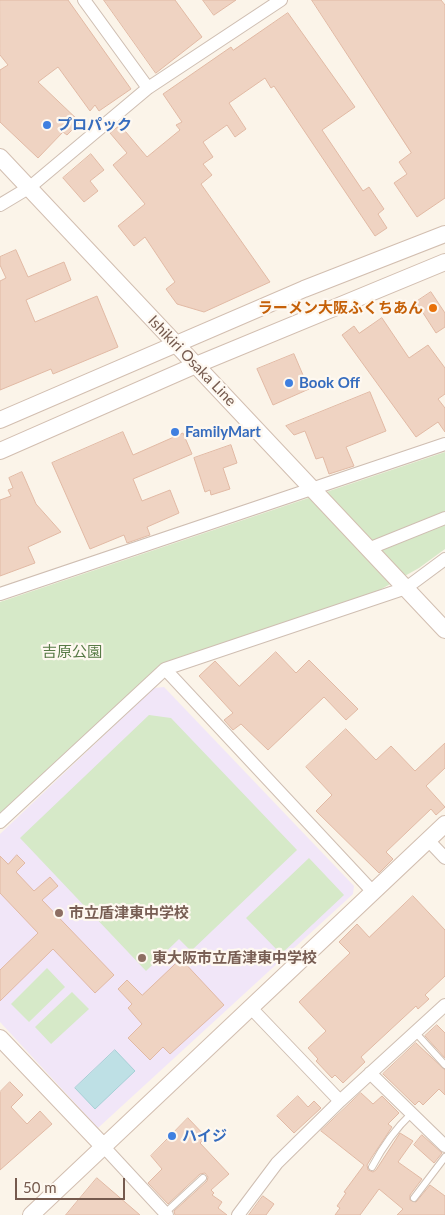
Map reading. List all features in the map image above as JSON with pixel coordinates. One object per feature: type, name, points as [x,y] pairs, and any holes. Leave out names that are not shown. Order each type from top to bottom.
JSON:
[{"type":"street","points":[[84,0],[148,88]]},
{"type":"street","points":[[0,205],[30,188],[148,88],[281,0]]},
{"type":"street","name":"Ishikiri Osaka Line","points":[[0,158],[445,630]]},
{"type":"street","points":[[0,420],[304,289],[445,234]]},
{"type":"street","points":[[0,451],[196,364],[445,262]]},
{"type":"street","points":[[0,594],[445,444]]},
{"type":"street","points":[[368,549],[445,518]]},
{"type":"street","points":[[0,822],[165,669],[406,588],[445,559]]},
{"type":"street","points":[[165,669],[373,892]]},
{"type":"street","points":[[31,1215],[445,824]]},
{"type":"street","points":[[428,840],[445,858]]},
{"type":"street","points":[[238,1215],[277,1163],[370,1072],[445,1006]]},
{"type":"street","points":[[251,1008],[340,1101]]},
{"type":"street","points":[[0,1038],[166,1214]]},
{"type":"street","points":[[370,1072],[445,1146]]},
{"type":"lane","points":[[415,1032],[445,1065]]},
{"type":"lane","points":[[372,1167],[387,1140],[412,1113]]},
{"type":"lane","points":[[414,1198],[445,1158]]},
{"type":"lane","points":[[166,1214],[203,1178]]},
{"type":"shaded area","name":"東大阪市立盾津東中学校","points":[[164,687],[354,886],[353,894],[98,1128],[0,1022],[0,834],[154,688]]},
{"type":"green space","name":"吉原公園","points":[[445,452],[445,549],[419,568],[376,592],[163,663],[0,816],[0,602]]},
{"type":"green space","points":[[149,715],[171,718],[297,850],[191,951],[179,939],[146,971],[20,838]]},
{"type":"green space","points":[[309,858],[344,895],[281,954],[246,918]]},
{"type":"green space","points":[[47,968],[65,987],[29,1022],[11,1004]]},
{"type":"green space","points":[[72,992],[89,1009],[51,1044],[35,1027]]},
{"type":"water","points":[[115,1050],[135,1071],[95,1109],[75,1088]]},
{"type":"building","points":[[0,0],[68,0],[131,89],[99,111],[95,105],[90,111],[58,67],[38,82],[80,122],[67,135],[63,132],[38,158],[0,122],[0,70],[8,65],[0,55]]},
{"type":"building","points":[[104,0],[175,0],[202,37],[156,73]]},
{"type":"building","points":[[203,0],[236,0],[214,15]]},
{"type":"building","points":[[312,0],[441,0],[445,5],[445,198],[417,217],[394,183],[407,174],[399,162],[411,153]]},
{"type":"building","points":[[288,13],[355,107],[322,130],[363,191],[369,187],[384,209],[378,214],[387,228],[375,236],[274,86],[271,88],[265,78],[229,103],[246,129],[235,137],[227,125],[203,142],[213,157],[203,164],[212,175],[201,184],[270,282],[204,312],[177,304],[166,289],[175,282],[145,237],[134,246],[118,226],[145,204],[113,165],[127,153],[110,133],[120,125],[147,157],[180,130],[176,125],[182,122],[163,94],[231,47],[233,50]]},
{"type":"building","points":[[91,154],[104,170],[90,181],[98,191],[84,202],[63,178]]},
{"type":"building","points":[[16,250],[28,277],[64,262],[71,280],[26,300],[35,322],[97,296],[118,347],[53,374],[51,369],[0,390],[0,281],[6,278],[0,265],[0,257]]},
{"type":"building","points":[[431,292],[445,313],[445,327],[436,333],[416,302]]},
{"type":"building","points":[[382,318],[409,358],[428,345],[445,368],[445,394],[438,399],[445,408],[445,432],[438,422],[416,437],[342,335],[354,326],[359,333]]},
{"type":"building","points":[[294,354],[309,389],[273,405],[257,369]]},
{"type":"building","points":[[370,392],[386,431],[346,447],[354,466],[329,474],[323,457],[316,459],[305,431],[294,435],[286,426]]},
{"type":"building","points":[[123,432],[133,455],[183,433],[192,454],[133,479],[142,501],[170,490],[179,513],[147,527],[150,535],[127,543],[124,535],[90,549],[52,463]]},
{"type":"building","points":[[231,445],[237,463],[223,468],[230,489],[211,495],[210,490],[205,492],[194,458]]},
{"type":"building","points":[[22,472],[36,504],[61,532],[28,547],[35,563],[0,576],[0,500],[11,496],[8,490],[13,488],[9,478]]},
{"type":"building","points":[[276,652],[296,673],[309,660],[358,709],[346,720],[324,697],[268,750],[241,724],[233,730],[224,720],[233,713],[199,676],[215,661],[239,686]]},
{"type":"building","points":[[346,729],[376,760],[391,746],[415,771],[445,743],[445,768],[426,786],[445,807],[436,815],[431,809],[386,852],[393,859],[379,873],[316,811],[332,795],[306,767]]},
{"type":"building","points":[[17,855],[25,863],[16,872],[34,891],[50,877],[58,886],[42,900],[114,975],[95,993],[53,949],[0,1001],[0,970],[38,933],[0,893],[0,856],[8,864]]},
{"type":"building","points":[[413,896],[445,930],[445,976],[425,995],[429,999],[418,1009],[416,1006],[361,1057],[365,1062],[343,1083],[335,1075],[332,1078],[316,1061],[318,1059],[308,1048],[326,1031],[299,1002],[350,953],[339,942],[357,924],[369,937]]},
{"type":"building","points":[[181,959],[224,1005],[170,1054],[163,1047],[150,1060],[128,1038],[142,1024],[128,1008],[132,1004],[118,989],[127,980],[142,995]]},
{"type":"building","points":[[437,1025],[445,1033],[445,1058],[425,1036]]},
{"type":"building","points":[[416,1043],[445,1070],[445,1095],[439,1089],[423,1105],[419,1101],[415,1105],[383,1074]]},
{"type":"building","points":[[10,1082],[23,1095],[11,1107],[27,1124],[40,1111],[52,1124],[0,1170],[0,1092]]},
{"type":"building","points":[[361,1093],[373,1104],[382,1096],[399,1113],[388,1124],[392,1127],[367,1165],[368,1170],[373,1172],[376,1170],[400,1133],[413,1141],[398,1162],[422,1179],[410,1195],[410,1200],[416,1202],[430,1185],[445,1196],[445,1215],[397,1215],[403,1209],[379,1189],[360,1215],[335,1215],[340,1208],[337,1206],[346,1193],[344,1192],[364,1165],[321,1131]]},
{"type":"building","points":[[298,1096],[308,1107],[314,1101],[321,1108],[294,1133],[277,1116]]},
{"type":"building","points":[[188,1118],[206,1137],[200,1143],[229,1174],[211,1190],[214,1193],[212,1195],[222,1202],[218,1208],[227,1215],[175,1215],[174,1211],[207,1181],[208,1177],[205,1173],[200,1174],[168,1204],[148,1183],[162,1169],[151,1156]]},
{"type":"building","points":[[422,1135],[442,1153],[434,1163],[414,1145]]},
{"type":"building","points":[[97,1178],[140,1215],[66,1215]]},
{"type":"building","points":[[263,1196],[274,1204],[266,1215],[249,1215]]},
{"type":"place","name":"プロパック","points":[[47,125]]},
{"type":"place","name":"ラーメン大阪ふくちあん","points":[[433,308]]},
{"type":"place","name":"Book Off","points":[[289,383]]},
{"type":"place","name":"FamilyMart","points":[[175,432]]},
{"type":"place","name":"市立盾津東中学校","points":[[59,913]]},
{"type":"place","name":"東大阪市立盾津東中学校","points":[[142,958]]},
{"type":"place","name":"ハイジ","points":[[172,1136]]}]
